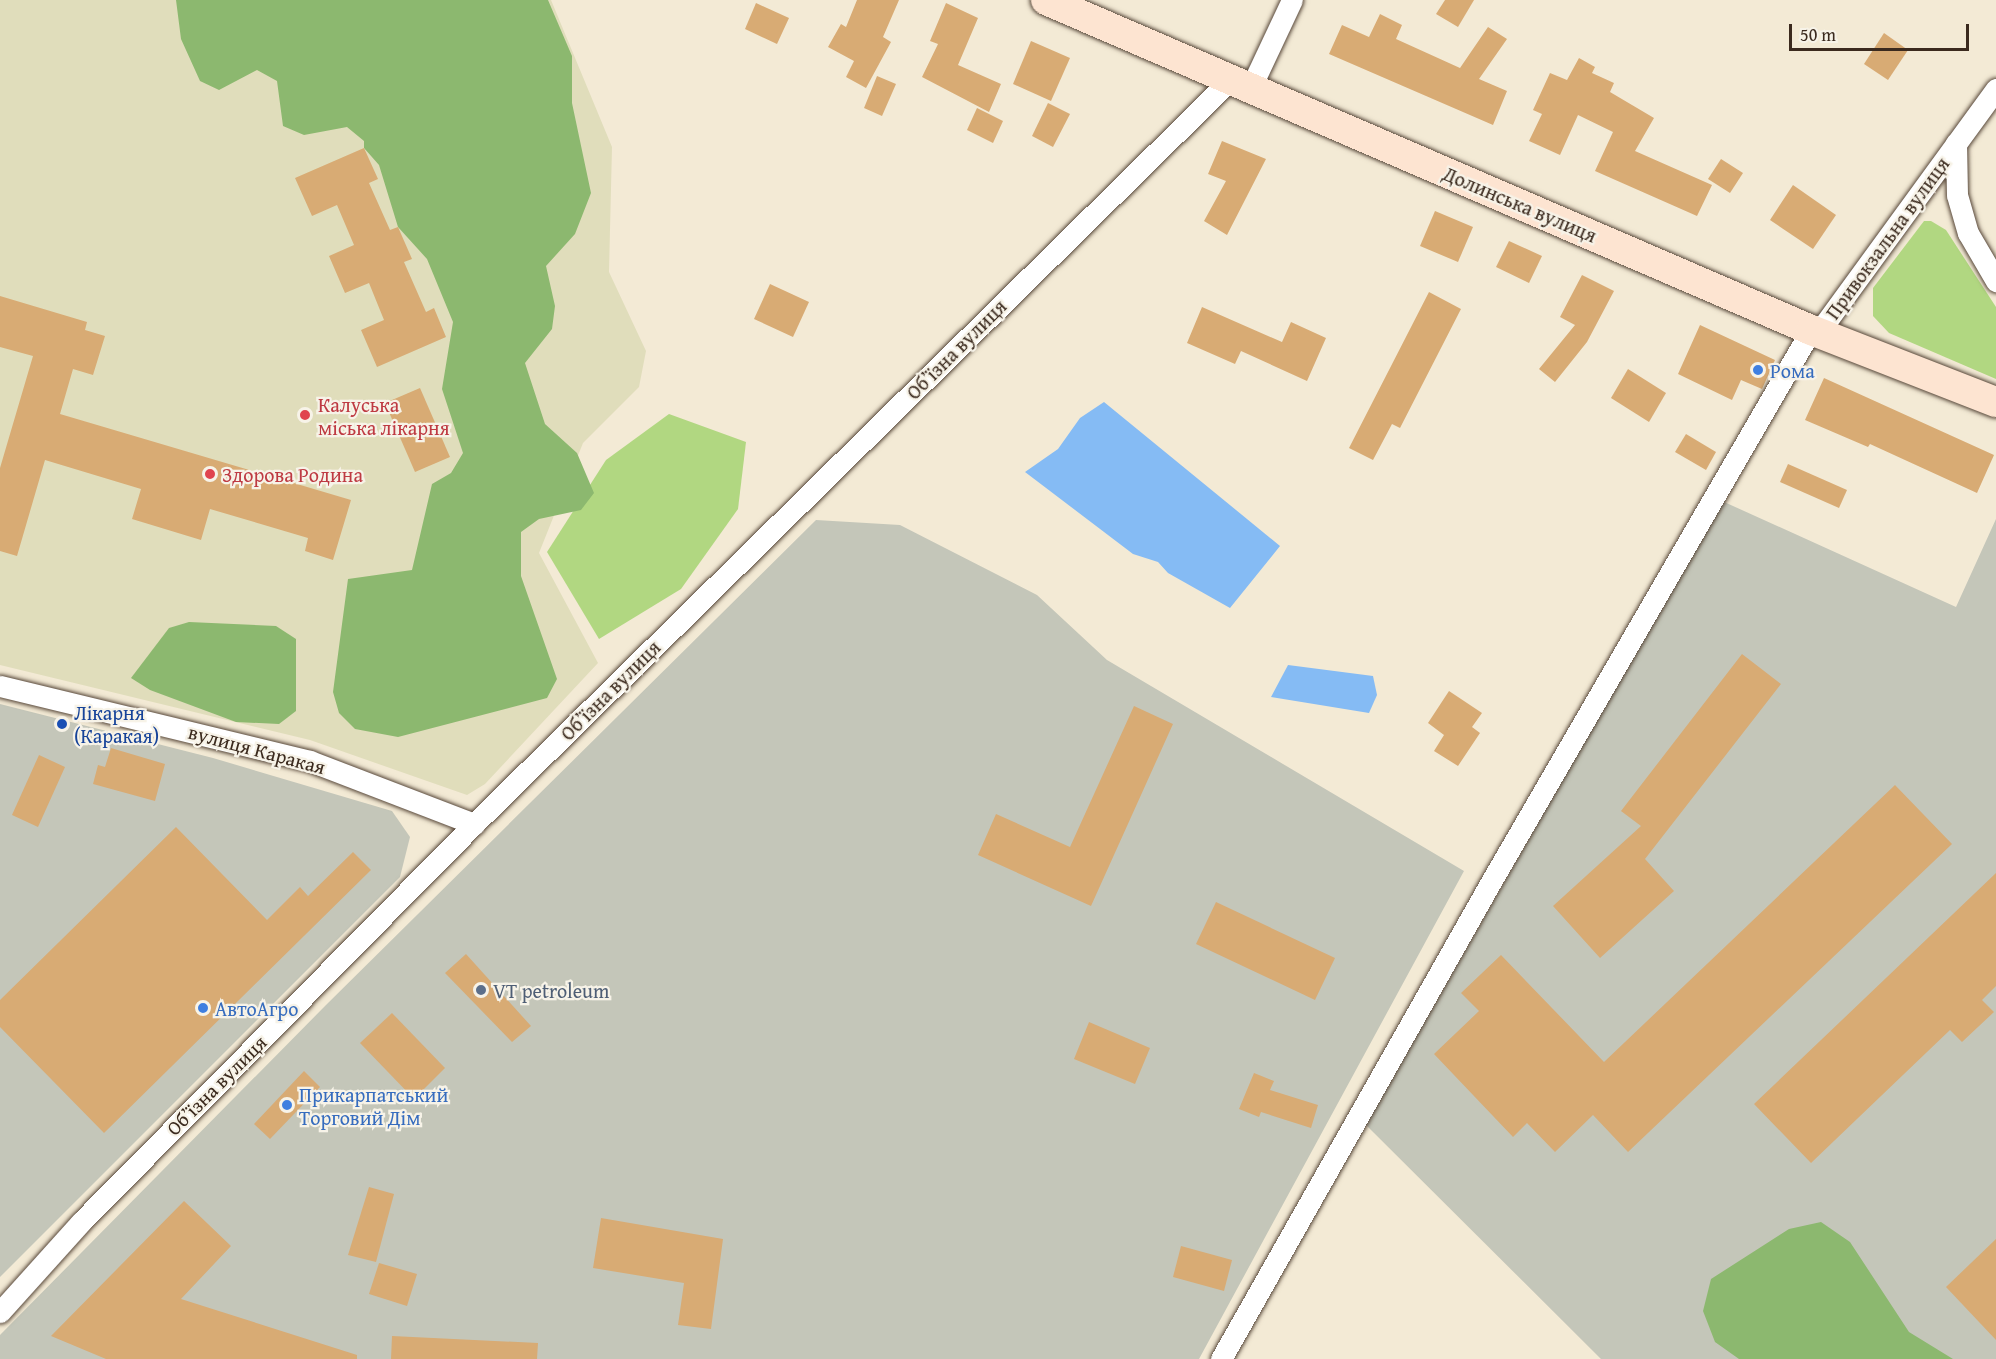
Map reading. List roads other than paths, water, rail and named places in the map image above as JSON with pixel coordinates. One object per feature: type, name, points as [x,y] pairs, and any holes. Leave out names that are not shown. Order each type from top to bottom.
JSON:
[{"type":"main road","name":"Долинська вулиця","points":[[1046,0],[1814,331],[1996,402]]},
{"type":"street","points":[[1241,83],[1292,0]]},
{"type":"street","name":"Обʼїзна вулиця","points":[[0,1311],[81,1222],[474,824],[1241,83]]},
{"type":"street","name":"Привокзальна вулиця","points":[[1221,1359],[1492,880],[1814,331],[1996,88]]},
{"type":"street","name":"Привокзальна вулиця","points":[[1956,143],[1958,195],[1968,233],[1996,281]]},
{"type":"street","name":"вулиця Каракая","points":[[0,686],[310,761],[474,824]]},
{"type":"water","points":[[1104,402],[1280,546],[1230,608],[1168,573],[1158,562],[1133,554],[1025,472],[1058,449],[1080,418]]},
{"type":"water","points":[[1288,665],[1373,676],[1377,695],[1369,713],[1271,697]]},
{"type":"place","name":"Рома","points":[[1758,370]]},
{"type":"place","name":"Калуська міська лікарня","points":[[305,415]]},
{"type":"place","name":"Здорова Родина","points":[[210,474]]},
{"type":"place","name":"Лікарня (Каракая)","points":[[62,724]]},
{"type":"place","name":"VT petroleum","points":[[481,990]]},
{"type":"place","name":"АвтоАгро","points":[[203,1008]]},
{"type":"place","name":"Прикарпатський Торговий Дім","points":[[287,1105]]}]
